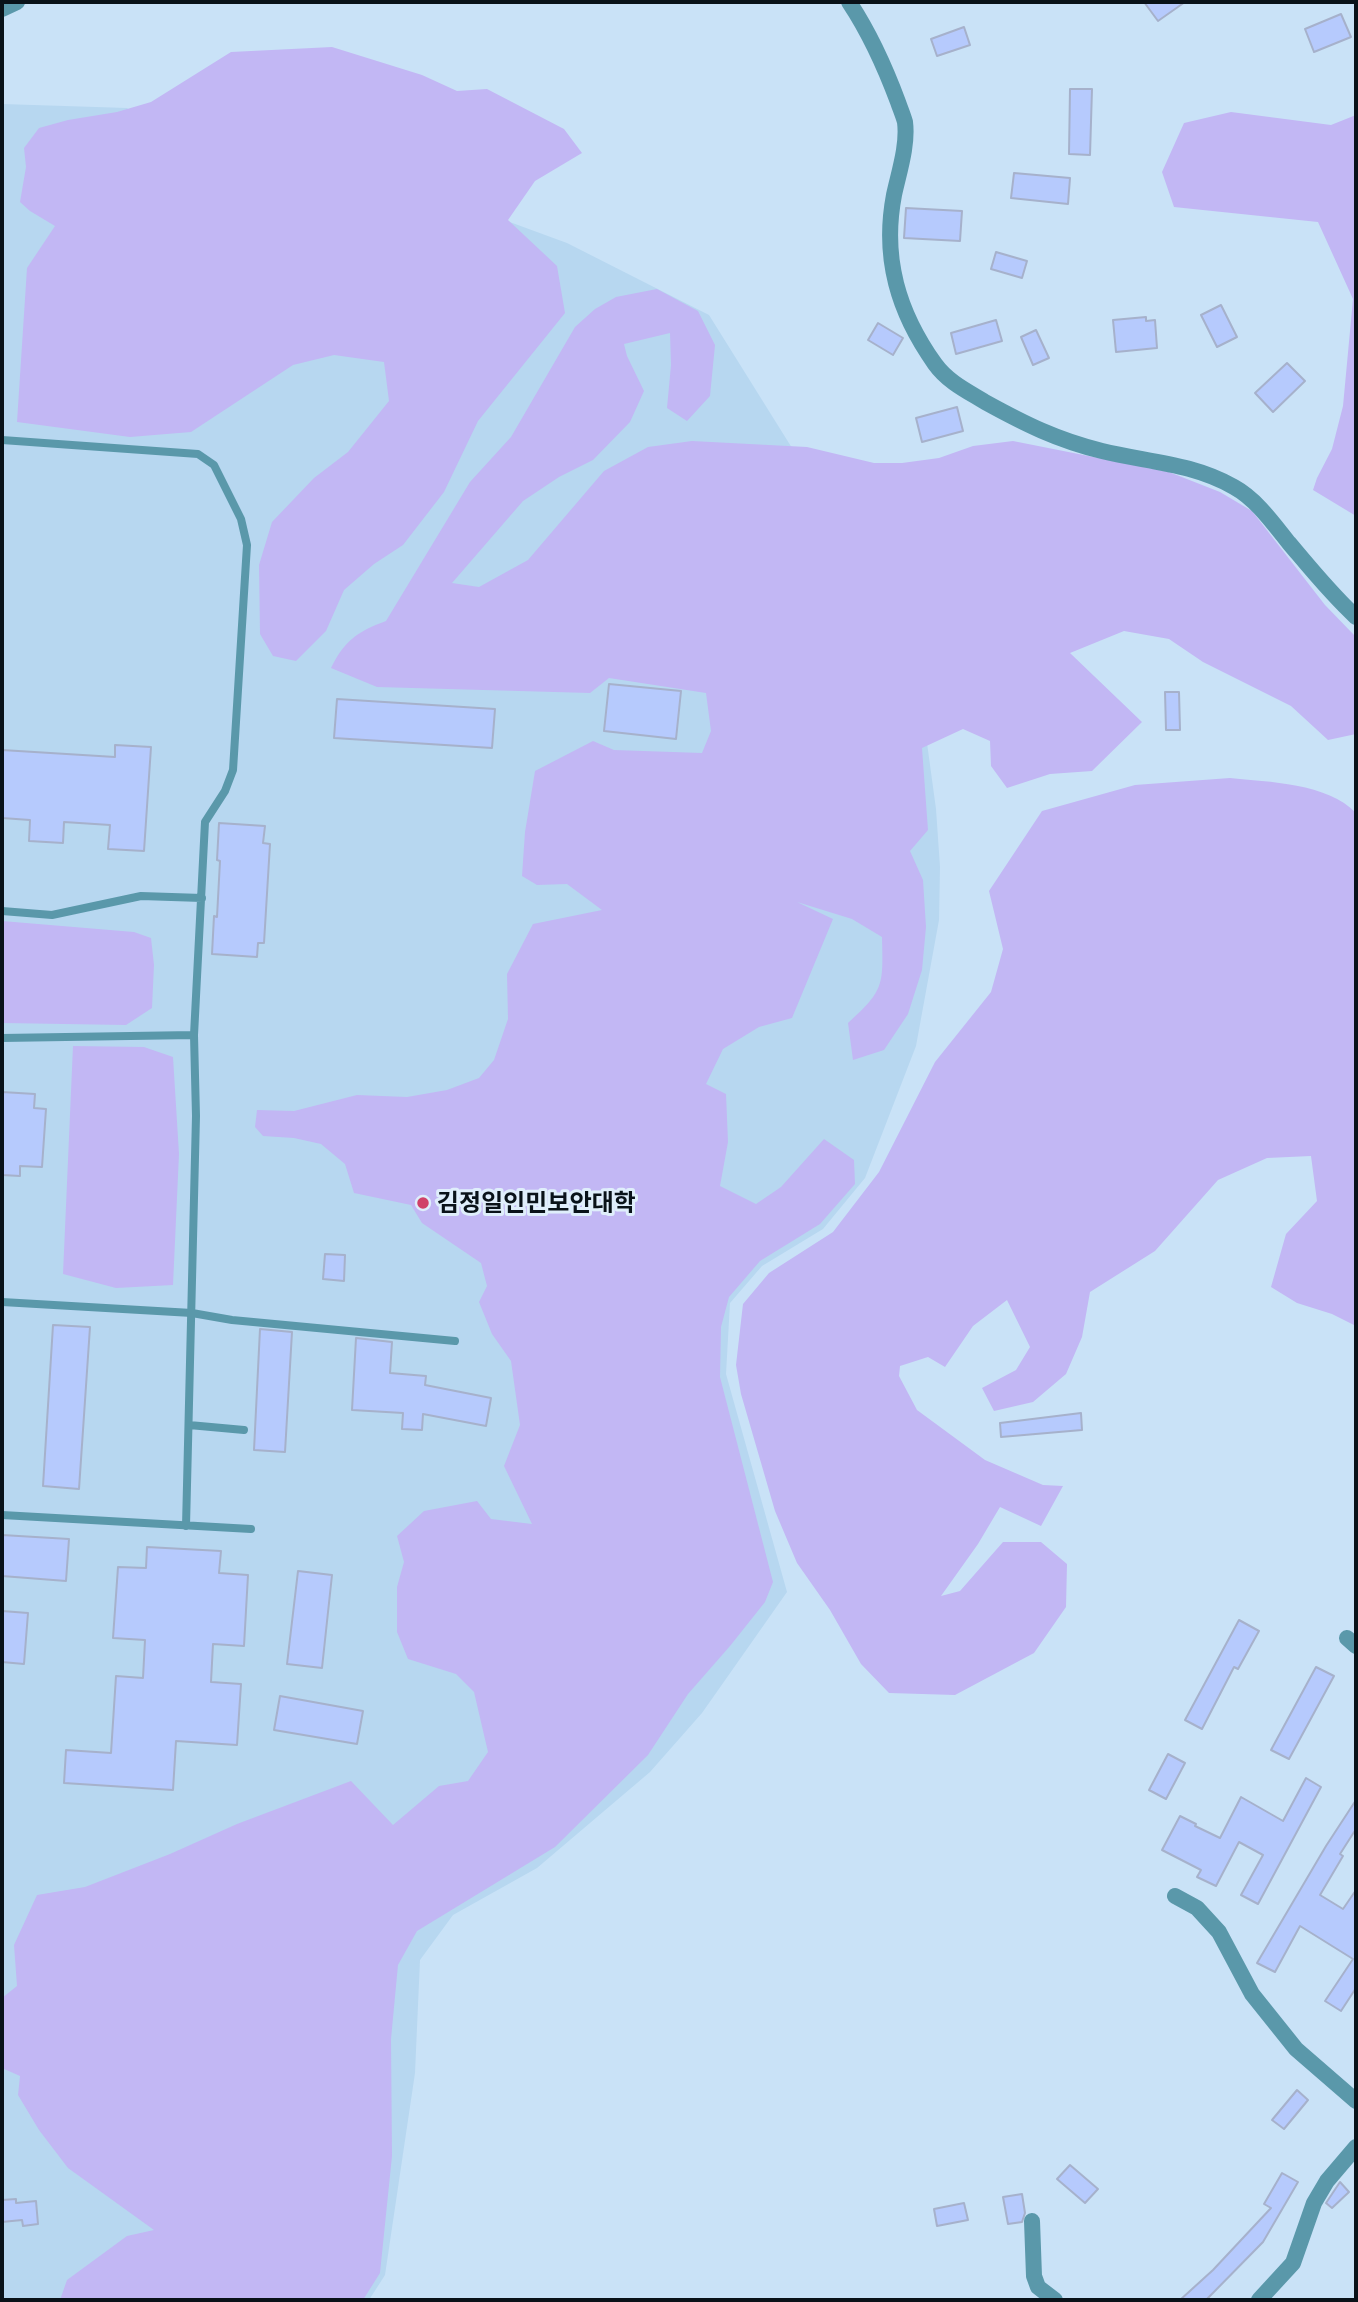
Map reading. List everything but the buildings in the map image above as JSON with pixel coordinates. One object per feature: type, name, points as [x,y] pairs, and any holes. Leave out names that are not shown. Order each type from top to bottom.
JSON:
[{"type":"street","points":[[2,9],[17,2]]},
{"type":"street","points":[[849,2],[864,23],[905,121],[905,141],[891,215],[890,258],[901,303],[935,365],[953,384],[1028,427],[1103,451],[1187,467],[1211,475],[1238,489],[1262,510],[1333,596],[1356,617]]},
{"type":"street","points":[[1175,1896],[1197,1908],[1219,1932],[1252,1994],[1296,2049],[1356,2101]]},
{"type":"street","points":[[1259,2300],[1293,2263],[1314,2203],[1327,2181],[1356,2147]]},
{"type":"street","points":[[1032,2221],[1034,2276],[1038,2287],[1055,2300]]},
{"type":"lane","points":[[2,440],[198,454],[214,466],[242,519],[247,545],[233,770],[225,791],[205,822],[194,1035],[196,1116],[186,1525]]},
{"type":"lane","points":[[2,911],[52,915],[141,896],[202,898]]},
{"type":"lane","points":[[2,1038],[194,1035]]},
{"type":"lane","points":[[2,1302],[192,1313],[232,1320],[455,1340]]},
{"type":"lane","points":[[189,1425],[244,1430]]},
{"type":"lane","points":[[2,1515],[251,1528]]},
{"type":"shaded area","points":[[332,47],[422,75],[457,91],[487,89],[564,129],[582,153],[535,181],[508,220],[557,266],[565,313],[478,421],[444,492],[403,545],[374,564],[344,590],[326,631],[296,661],[273,656],[260,634],[259,565],[272,522],[314,478],[348,452],[389,401],[384,362],[334,355],[293,365],[191,432],[130,437],[17,422],[27,268],[55,226],[20,202],[26,167],[24,148],[39,128],[151,102],[231,52]]},
{"type":"shaded area","name":"김정일인민보안대학","points":[[2,104],[127,108],[248,217],[466,206],[567,243],[709,315],[802,464],[921,699],[936,809],[940,867],[939,920],[916,1046],[865,1178],[823,1229],[762,1266],[730,1303],[726,1374],[787,1592],[702,1713],[650,1772],[537,1868],[453,1915],[420,1960],[415,2073],[385,2275],[369,2300],[2,2300]]},
{"type":"shaded area","points":[[1231,112],[1331,125],[1356,115],[1356,516],[1313,490],[1332,449],[1343,406],[1353,299],[1318,222],[1174,207],[1162,172],[1184,123]]},
{"type":"shaded area","points":[[657,289],[698,311],[715,345],[710,396],[687,421],[667,408],[671,365],[670,333],[624,344],[644,391],[630,422],[593,460],[559,477],[523,501],[452,583],[479,587],[528,560],[604,471],[648,447],[692,441],[807,447],[874,463],[902,463],[939,458],[973,446],[1013,441],[1169,472],[1220,492],[1252,511],[1325,605],[1356,637],[1356,734],[1328,740],[1291,706],[1203,662],[1169,639],[1124,631],[1070,653],[1142,722],[1092,771],[1050,774],[1007,788],[991,766],[990,741],[963,729],[922,748],[928,830],[910,851],[923,880],[926,927],[922,970],[908,1014],[884,1050],[853,1060],[848,1023],[869,1002],[879,985],[882,937],[852,919],[797,902],[833,919],[792,1018],[759,1027],[723,1049],[706,1084],[726,1094],[728,1142],[720,1186],[756,1204],[781,1187],[824,1139],[854,1160],[855,1184],[820,1224],[760,1261],[729,1297],[721,1327],[720,1377],[773,1582],[765,1602],[688,1694],[648,1755],[555,1847],[417,1931],[398,1965],[391,2039],[392,2156],[380,2273],[363,2300],[60,2300],[67,2280],[127,2236],[154,2230],[68,2168],[39,2130],[18,2095],[20,2076],[2,2068],[2,1998],[17,1986],[14,1945],[37,1895],[85,1887],[237,1824],[351,1781],[393,1825],[439,1786],[468,1781],[488,1752],[474,1692],[456,1674],[408,1659],[397,1632],[397,1587],[404,1562],[397,1536],[424,1511],[477,1501],[491,1519],[532,1524],[504,1466],[520,1425],[511,1361],[492,1334],[479,1302],[487,1286],[481,1263],[422,1223],[411,1205],[354,1193],[345,1164],[321,1144],[294,1138],[263,1136],[255,1127],[257,1110],[294,1111],[357,1095],[407,1097],[447,1090],[479,1078],[494,1060],[508,1019],[507,974],[533,924],[602,910],[567,884],[537,885],[522,876],[525,832],[535,771],[593,741],[614,750],[702,753],[711,731],[706,693],[609,678],[590,693],[377,687],[331,668],[353,638],[386,621],[470,482],[511,437],[575,327],[595,309],[616,297]]},
{"type":"shaded area","points":[[1230,778],[1314,790],[1330,795],[1356,813],[1356,1326],[1332,1314],[1297,1303],[1271,1287],[1286,1234],[1317,1201],[1311,1156],[1267,1158],[1218,1180],[1155,1251],[1090,1292],[1082,1337],[1066,1374],[1033,1402],[994,1411],[982,1388],[1016,1370],[1030,1347],[1007,1300],[973,1326],[945,1367],[928,1357],[900,1366],[899,1376],[917,1410],[985,1460],[1043,1485],[1063,1486],[1041,1526],[1000,1507],[978,1544],[941,1596],[960,1591],[1003,1542],[1041,1542],[1067,1564],[1066,1607],[1034,1653],[955,1695],[889,1693],[861,1664],[830,1610],[797,1563],[775,1511],[741,1394],[736,1365],[743,1304],[769,1273],[833,1232],[879,1172],[935,1062],[991,992],[1003,949],[989,891],[1042,811],[1135,785]]},
{"type":"shaded area","points":[[2,921],[134,932],[151,938],[154,965],[152,1008],[126,1025],[2,1023]]},
{"type":"shaded area","points":[[73,1046],[144,1047],[173,1057],[179,1154],[173,1285],[116,1288],[63,1274]]},
{"type":"place","name":"김정일인민보안대학","points":[[423,1203]]}]
